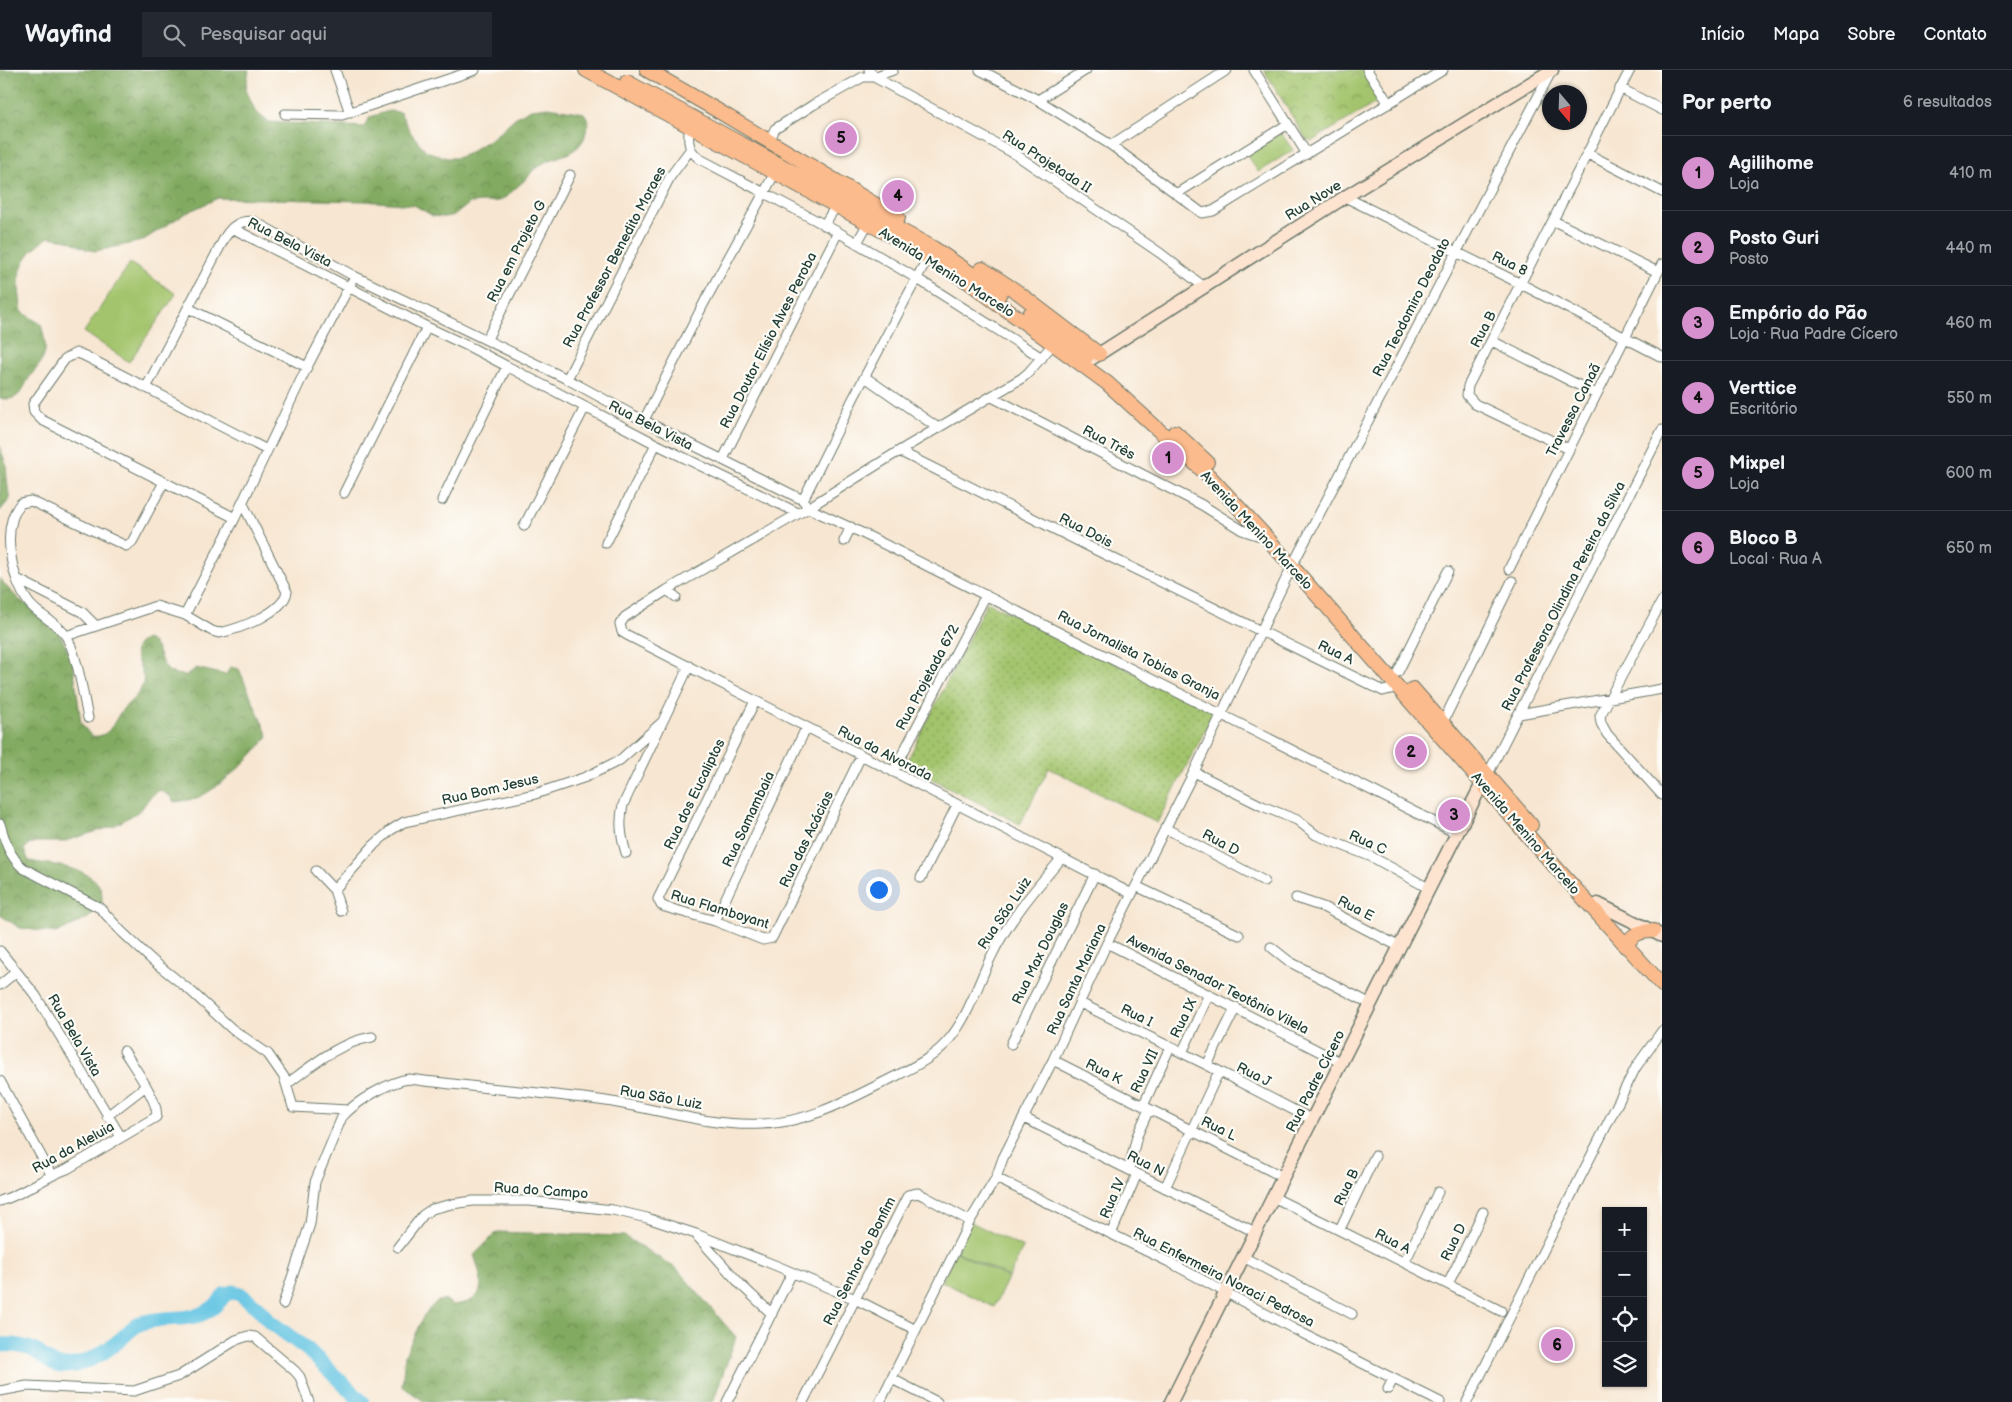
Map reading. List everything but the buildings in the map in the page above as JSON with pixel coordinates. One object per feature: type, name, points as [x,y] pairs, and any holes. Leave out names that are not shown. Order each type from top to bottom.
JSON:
[{"type":"main road","name":"Avenida Menino Marcelo","points":[[586,70],[690,127],[776,166],[933,248],[1095,356],[1236,491],[1399,687],[1598,904],[1662,985]]},
{"type":"main road","name":"Avenida Menino Marcelo","points":[[605,70],[743,145],[836,206],[928,257],[970,283],[1107,383],[1210,477],[1398,672],[1443,722],[1485,779],[1627,942],[1662,974]]},
{"type":"main road","points":[[647,70],[962,256],[1025,298],[1095,356]]},
{"type":"main road","points":[[715,109],[743,145]]},
{"type":"main road","points":[[769,142],[776,166]]},
{"type":"main road","points":[[1025,298],[1034,317]]},
{"type":"main road","points":[[1627,942],[1638,933],[1658,934]]},
{"type":"street","points":[[335,70],[350,113]]},
{"type":"street","points":[[285,114],[336,116],[350,113],[475,70]]},
{"type":"street","points":[[769,142],[775,129],[813,104],[869,74],[893,70]]},
{"type":"street","points":[[980,70],[1038,100],[1111,145],[1202,213],[1208,213],[1443,70]]},
{"type":"street","points":[[1038,100],[1086,70]]},
{"type":"street","points":[[1111,145],[1227,70]]},
{"type":"street","points":[[1254,70],[1307,154]]},
{"type":"street","points":[[1367,70],[1389,104]]},
{"type":"street","name":"Rua Nove","points":[[1095,356],[1345,197],[1552,70]]},
{"type":"street","name":"Rua Teodomiro Deodato","points":[[1294,562],[1552,70]]},
{"type":"street","name":"Rua B","points":[[1569,449],[1475,404],[1467,395],[1468,386],[1630,70]]},
{"type":"street","name":"Rua Projetada II","points":[[869,74],[1015,154],[1160,253],[1203,286]]},
{"type":"street","points":[[1620,88],[1662,110]]},
{"type":"street","points":[[1176,194],[1288,124]]},
{"type":"street","points":[[690,127],[688,136],[690,150],[700,159],[857,243],[1042,358]]},
{"type":"street","name":"Rua Professor Benedito Moraes","points":[[567,379],[670,177],[690,150]]},
{"type":"street","points":[[1588,154],[1662,192]]},
{"type":"street","points":[[644,420],[776,166]]},
{"type":"street","name":"Rua em Projeto G","points":[[472,348],[483,337],[570,175]]},
{"type":"street","name":"Rua 8","points":[[1345,197],[1521,284],[1662,357]]},
{"type":"street","points":[[824,225],[836,206]]},
{"type":"street","name":"Rua Bela Vista","points":[[798,513],[626,429],[472,348],[232,228],[242,221],[255,222],[354,276],[567,379],[805,504]]},
{"type":"street","points":[[1554,221],[1660,268]]},
{"type":"street","points":[[857,243],[868,223]]},
{"type":"street","points":[[146,388],[225,237],[232,228]]},
{"type":"street","name":"Rua Doutor Elísio Alves Peroba","points":[[723,460],[838,232]]},
{"type":"street","points":[[676,597],[666,590],[798,513],[805,504],[865,377],[928,257]]},
{"type":"street","name":"Travessa Canaã","points":[[1509,568],[1660,268]]},
{"type":"street","points":[[185,615],[354,276]]},
{"type":"street","points":[[188,308],[307,367]]},
{"type":"street","points":[[344,493],[427,327]]},
{"type":"street","points":[[1492,341],[1596,394]]},
{"type":"street","points":[[805,504],[992,397],[1028,373],[1054,343]]},
{"type":"street","points":[[235,518],[42,420],[36,416],[33,404],[65,359],[76,353],[267,450]]},
{"type":"street","points":[[442,500],[506,366]]},
{"type":"street","points":[[865,377],[938,428]]},
{"type":"street","name":"Rua Três","points":[[992,397],[1202,506],[1242,530],[1267,538]]},
{"type":"street","points":[[524,526],[585,407]]},
{"type":"street","points":[[626,429],[633,415]]},
{"type":"street","name":"Rua Professora Olindina Pereira da Silva","points":[[1485,779],[1662,430]]},
{"type":"street","points":[[606,543],[656,444]]},
{"type":"street","name":"Rua Dois","points":[[899,451],[1261,631]]},
{"type":"street","points":[[88,718],[77,671],[66,636],[29,604],[11,563],[9,539],[13,516],[21,503],[31,501],[126,546],[132,542],[164,482]]},
{"type":"street","points":[[66,636],[156,606],[185,615],[212,631],[219,633],[272,612],[285,598],[287,592],[242,502]]},
{"type":"street","name":"Rua Jornalista Tobias Granja","points":[[805,504],[1456,833]]},
{"type":"street","points":[[844,541],[850,527]]},
{"type":"street","name":"Rua Santa Mariana","points":[[880,1402],[970,1221],[996,1178],[1107,943],[1194,772],[1294,562]]},
{"type":"street","points":[[1398,672],[1448,570]]},
{"type":"street","points":[[17,579],[82,612],[95,625]]},
{"type":"street","points":[[1443,722],[1512,581]]},
{"type":"street","name":"Rua da Alvorada","points":[[666,590],[622,620],[620,624],[621,629],[627,635],[806,728],[1062,858],[1095,874],[1239,934]]},
{"type":"street","name":"Rua Projetada 672","points":[[893,772],[986,595]]},
{"type":"street","points":[[1662,602],[1600,716],[1601,723],[1607,734],[1662,795]]},
{"type":"street","name":"Rua A","points":[[1261,631],[1383,691],[1399,687]]},
{"type":"street","points":[[626,853],[621,834],[620,819],[623,805],[688,666]]},
{"type":"street","points":[[1519,714],[1662,689]]},
{"type":"street","name":"Rua dos Eucaliptos","points":[[658,899],[755,701]]},
{"type":"street","name":"Rua Bom Jesus","points":[[334,890],[374,845],[390,830],[404,822],[535,794],[586,777],[620,760],[662,723]]},
{"type":"street","name":"Rua Samambaia","points":[[715,921],[806,728]]},
{"type":"street","name":"Rua das Acácias","points":[[775,935],[861,756]]},
{"type":"street","name":"Rua C","points":[[1194,772],[1262,806],[1296,820],[1316,835],[1372,857],[1430,889]]},
{"type":"street","name":"Rua Padre Cícero","points":[[1171,1402],[1430,889],[1456,833],[1485,779]]},
{"type":"street","points":[[921,878],[957,805]]},
{"type":"street","points":[[0,824],[10,853],[17,863],[23,868],[100,908],[152,960],[192,992],[232,1029],[256,1044],[273,1059],[287,1084],[293,1108],[348,1110]]},
{"type":"street","name":"Rua D","points":[[1165,828],[1264,881]]},
{"type":"street","name":"Rua São Luiz","points":[[283,1304],[310,1224],[315,1182],[342,1117],[348,1110],[391,1083],[409,1080],[600,1100],[720,1122],[762,1124],[787,1121],[810,1115],[839,1104],[928,1058],[951,1038],[969,1008],[991,955],[1014,918],[1062,858]]},
{"type":"street","points":[[316,872],[334,890],[342,911]]},
{"type":"street","name":"Rua Max Douglas","points":[[1011,1044],[1095,874]]},
{"type":"street","name":"Rua E","points":[[1296,898],[1323,907],[1400,947]]},
{"type":"street","name":"Rua Flamboyant","points":[[658,899],[665,908],[715,921],[763,940],[768,940],[775,935]]},
{"type":"street","points":[[1598,904],[1658,934]]},
{"type":"street","name":"Avenida Senador Teotônio Vilela","points":[[1107,943],[1236,1007],[1342,1063]]},
{"type":"street","points":[[1271,947],[1290,962],[1371,1004]]},
{"type":"street","name":"Rua Bela Vista","points":[[0,951],[36,996],[120,1137]]},
{"type":"street","points":[[0,985],[15,971]]},
{"type":"street","name":"Rua IX","points":[[1182,1053],[1210,994]]},
{"type":"street","name":"Rua I","points":[[1080,1003],[1182,1053]]},
{"type":"street","points":[[1207,1065],[1236,1007]]},
{"type":"street","points":[[1467,1402],[1636,1067],[1662,1031]]},
{"type":"street","points":[[287,1084],[331,1053],[354,1040],[372,1037]]},
{"type":"street","name":"Rua VII","points":[[1128,1169],[1146,1107],[1170,1047]]},
{"type":"street","points":[[107,1116],[146,1086],[124,1051]]},
{"type":"street","name":"Rua J","points":[[1182,1053],[1313,1120]]},
{"type":"street","name":"Rua K","points":[[1053,1060],[1146,1107]]},
{"type":"street","points":[[1165,1188],[1218,1071]]},
{"type":"street","points":[[0,1081],[51,1174]]},
{"type":"street","name":"Rua da Aleluia","points":[[0,1201],[11,1198],[51,1174],[67,1169],[120,1137],[153,1120],[158,1114],[146,1086]]},
{"type":"street","name":"Rua L","points":[[1146,1107],[1283,1177]]},
{"type":"street","name":"Rua N","points":[[1024,1118],[1256,1232]]},
{"type":"street","name":"Rua B","points":[[1340,1229],[1375,1156]]},
{"type":"street","name":"Rua IV","points":[[1111,1234],[1137,1174]]},
{"type":"street","name":"Rua Enfermeira Noraci Pedrosa","points":[[996,1178],[1226,1293],[1292,1333],[1440,1402]]},
{"type":"street","points":[[1405,1262],[1438,1192]]},
{"type":"street","name":"Rua Senhor do Bonfim","points":[[803,1402],[908,1195],[918,1194],[924,1196],[970,1221]]},
{"type":"street","name":"Rua A","points":[[1273,1197],[1501,1311]]},
{"type":"street","name":"Rua do Campo","points":[[398,1247],[427,1212],[452,1204],[473,1201],[529,1201],[613,1210],[647,1218],[696,1234],[855,1299],[916,1330]]},
{"type":"street","name":"Rua D","points":[[1448,1284],[1483,1212]]},
{"type":"street","points":[[696,1234],[741,1285],[772,1314]]},
{"type":"street","points":[[1243,1257],[1352,1314]]},
{"type":"street","points":[[728,1402],[792,1273]]},
{"type":"street","points":[[0,1391],[27,1386],[134,1391],[178,1376],[236,1340],[248,1336],[255,1337],[295,1371],[300,1377],[309,1402]]},
{"type":"street","points":[[892,1379],[937,1402]]},
{"type":"street","points":[[1388,1389],[1393,1379]]},
{"type":"green space","points":[[0,70],[249,70],[246,88],[250,99],[255,111],[268,122],[364,127],[370,117],[389,111],[400,112],[411,133],[426,151],[447,158],[465,155],[495,136],[516,117],[531,109],[548,107],[584,113],[589,121],[584,139],[570,153],[547,161],[533,170],[506,197],[498,201],[470,203],[455,215],[433,216],[414,205],[365,201],[218,198],[184,214],[142,241],[95,251],[86,249],[68,240],[49,237],[30,253],[21,269],[19,278],[22,312],[41,324],[45,341],[44,355],[20,393],[7,399],[0,398]]},
{"type":"green space","points":[[1264,70],[1368,70],[1382,96],[1379,101],[1312,141],[1306,139]]},
{"type":"green space","points":[[1281,133],[1293,150],[1258,172],[1247,154]]},
{"type":"green space","points":[[130,263],[176,294],[129,362],[84,332]]},
{"type":"green space","points":[[0,446],[6,465],[10,499],[0,511]]},
{"type":"green space","points":[[0,577],[4,584],[20,600],[52,622],[63,640],[73,662],[81,723],[91,736],[98,736],[108,731],[120,712],[140,691],[143,678],[137,660],[136,648],[139,643],[146,639],[151,641],[157,649],[163,664],[173,673],[186,676],[196,668],[226,675],[230,667],[239,669],[268,736],[237,769],[219,785],[201,796],[174,802],[170,796],[160,790],[150,797],[141,810],[114,826],[62,842],[35,842],[28,845],[24,850],[29,861],[79,871],[96,881],[101,889],[102,904],[88,918],[56,933],[20,928],[0,915]]},
{"type":"green space","points":[[987,602],[1215,711],[1157,823],[1049,768],[1020,824],[905,765]]},
{"type":"green space","points":[[971,1222],[1023,1248],[1009,1277],[956,1251]]},
{"type":"green space","points":[[497,1232],[624,1236],[677,1269],[736,1337],[713,1402],[425,1402],[402,1386],[405,1355],[424,1315],[436,1302],[445,1299],[452,1305],[464,1303],[478,1295],[481,1282],[474,1255]]},
{"type":"green space","points":[[956,1252],[1008,1278],[994,1307],[941,1281]]},
{"type":"waterway","points":[[0,1345],[29,1348],[59,1366],[79,1364],[109,1349],[139,1324],[162,1319],[196,1316],[207,1312],[225,1294],[233,1292],[240,1294],[258,1308],[269,1321],[308,1350],[362,1402]]},
{"type":"place","name":"Mixpel","points":[[841,138]]},
{"type":"place","name":"Verttice","points":[[898,196]]},
{"type":"place","name":"Agilihome","points":[[1168,458]]},
{"type":"place","name":"Posto Guri","points":[[1411,752]]},
{"type":"place","name":"Empório do Pão","points":[[1454,815]]},
{"type":"place","name":"Bloco B","points":[[1557,1345]]}]
